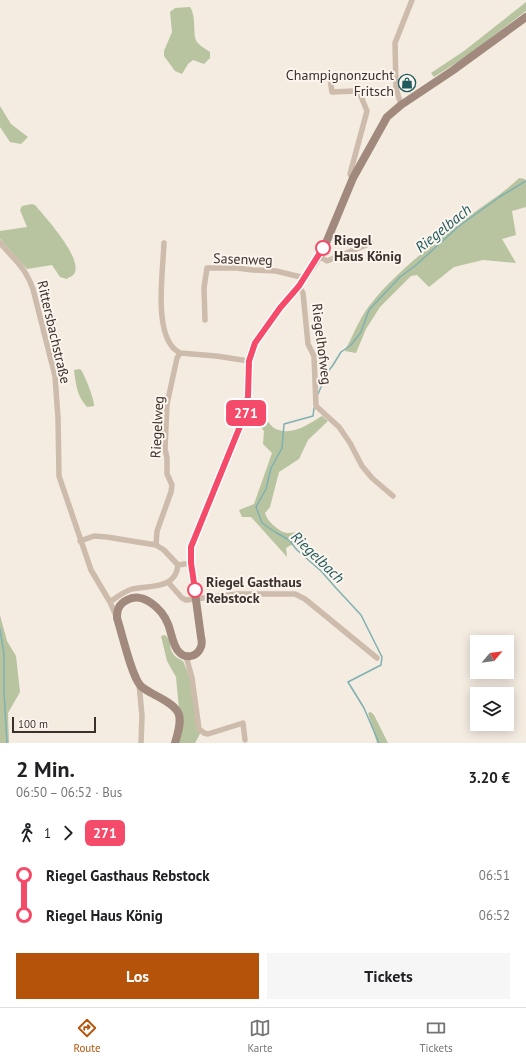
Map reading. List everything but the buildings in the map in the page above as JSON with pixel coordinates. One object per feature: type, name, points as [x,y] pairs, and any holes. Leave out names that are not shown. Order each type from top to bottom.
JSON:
[{"type":"street","points":[[401,105],[396,88],[395,43],[412,0]]},
{"type":"street","points":[[140,743],[142,716],[139,684],[117,618],[117,610],[126,601],[137,597],[149,601],[163,615],[172,635],[176,649],[182,655],[186,656],[197,653],[200,649],[202,644],[191,563],[191,553],[194,540],[230,456],[245,414],[248,396],[249,361],[255,343],[280,308],[305,278],[319,256],[326,243],[353,178],[387,117],[401,105],[452,71],[526,17]]},
{"type":"street","points":[[330,79],[332,92],[356,91],[360,94],[368,111],[352,164],[350,174],[353,178]]},
{"type":"street","name":"Rittersbachstraße","points":[[0,243],[17,260],[28,276],[33,289],[55,376],[59,476],[91,570],[110,602],[117,618]]},
{"type":"street","points":[[164,243],[161,318],[166,338],[170,345],[180,353],[249,361]]},
{"type":"street","points":[[319,256],[327,261],[371,243]]},
{"type":"street","name":"Sasenweg","points":[[205,320],[204,288],[207,268],[237,268],[276,271],[305,278]]},
{"type":"street","name":"Riegelhofweg","points":[[299,286],[303,293],[308,344],[314,356],[316,406],[339,427],[350,443],[362,466],[372,478],[393,496]]},
{"type":"street","name":"Riegelweg","points":[[156,545],[156,531],[172,485],[168,474],[165,449],[167,404],[177,358],[180,353]]},
{"type":"street","points":[[80,541],[94,536],[101,536],[156,545],[164,550],[178,565]]},
{"type":"street","points":[[178,565],[191,563]]},
{"type":"street","points":[[110,602],[119,595],[133,589],[158,586],[168,582],[175,575],[178,565]]},
{"type":"street","points":[[168,582],[182,598],[186,600],[238,594],[295,594],[305,599],[377,658]]},
{"type":"street","points":[[186,656],[192,678],[199,729],[208,734],[243,723],[245,740]]},
{"type":"street","points":[[139,684],[149,692],[169,702],[175,707],[179,714],[180,728],[175,743]]},
{"type":"green space","points":[[526,2],[526,11],[467,56],[434,77],[431,73],[464,51]]},
{"type":"green space","points":[[190,7],[197,42],[210,52],[210,58],[204,64],[193,60],[188,64],[182,74],[175,71],[164,56],[164,51],[172,32],[170,12],[175,8]]},
{"type":"green space","points":[[0,106],[11,124],[28,137],[21,144],[10,142],[0,127]]},
{"type":"green space","points":[[519,178],[525,179],[526,183],[526,207],[512,211],[516,235],[502,239],[516,263],[483,260],[454,267],[429,287],[417,275],[411,276],[380,307],[366,329],[356,353],[345,351],[363,315],[372,302],[397,275],[441,238],[474,212],[501,194]]},
{"type":"green space","points":[[32,204],[35,205],[62,238],[74,259],[76,267],[74,274],[67,279],[60,277],[52,265],[27,269],[0,239],[0,231],[27,227],[20,210],[22,206]]},
{"type":"green space","points":[[80,369],[89,387],[94,406],[87,407],[79,394],[74,370]]},
{"type":"green space","points":[[263,415],[274,428],[287,431],[299,429],[322,416],[328,421],[308,440],[299,459],[279,472],[270,507],[265,513],[272,524],[283,532],[289,533],[302,531],[305,537],[286,548],[287,557],[251,517],[242,517],[239,510],[254,504],[272,453],[263,444],[264,431],[255,420]]},
{"type":"green space","points":[[0,615],[7,641],[16,656],[20,692],[8,713],[9,743],[0,743]]},
{"type":"green space","points":[[165,635],[170,641],[171,651],[183,661],[190,678],[201,732],[195,743],[177,743],[179,709],[176,677],[167,661],[161,636]]},
{"type":"green space","points":[[371,712],[388,743],[377,743],[368,713]]},
{"type":"waterway","name":"Riegelbach","points":[[318,394],[327,373],[341,352],[351,345],[361,332],[369,310],[400,277],[416,265],[459,226],[501,196],[526,181]]},
{"type":"waterway","name":"Riegelbach","points":[[314,408],[313,416],[284,424],[282,448],[271,468],[266,489],[256,507],[262,523],[289,540],[297,550],[321,571],[361,615],[382,657],[381,665],[348,682],[364,708],[379,743]]},
{"type":"waterway","points":[[0,629],[4,654],[4,692],[7,743]]},
{"type":"bus line","name":"271","points":[[195,590],[191,563],[191,547],[234,446],[245,414],[248,396],[249,361],[251,352],[261,334],[305,278],[323,248]]},
{"type":"place","name":"Champignonzucht Fritsch","points":[[407,83]]},
{"type":"place","name":"Riegel Haus König","points":[[323,248]]},
{"type":"place","name":"Riegel Gasthaus Rebstock","points":[[195,590]]}]
